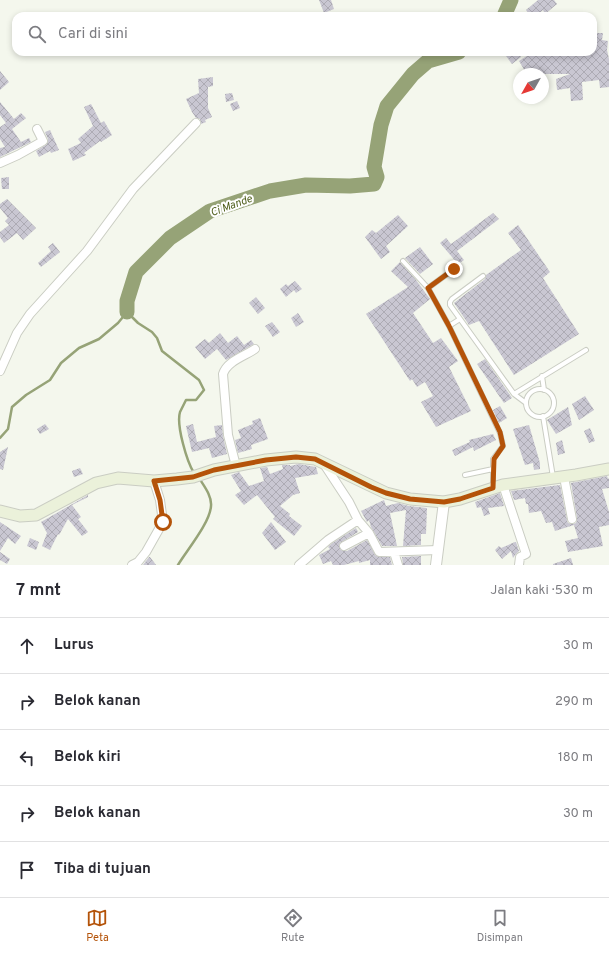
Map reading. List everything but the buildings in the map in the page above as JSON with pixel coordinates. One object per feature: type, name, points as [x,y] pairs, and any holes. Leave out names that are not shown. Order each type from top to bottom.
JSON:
[{"type":"main road","points":[[0,511],[20,516],[36,515],[96,483],[118,478],[154,481],[193,477],[266,460],[296,457],[310,458],[323,463],[386,493],[410,499],[444,502],[460,499],[498,486],[609,469]]},
{"type":"street","points":[[0,371],[17,333],[30,314],[87,251],[133,189],[196,123]]},
{"type":"street","points":[[0,163],[18,155],[43,140],[36,129]]},
{"type":"street","points":[[236,466],[228,435],[223,374],[225,368],[229,364],[255,349]]},
{"type":"street","points":[[323,463],[349,502],[358,520],[369,533],[379,552],[438,550]]},
{"type":"street","points":[[559,477],[572,519]]},
{"type":"street","points":[[132,565],[138,562],[146,552],[163,522],[160,500],[154,481]]},
{"type":"street","points":[[498,486],[526,554],[520,557],[519,565]]},
{"type":"street","points":[[436,565],[444,502]]},
{"type":"street","points":[[299,565],[328,540],[358,520]]},
{"type":"street","points":[[344,546],[369,533]]},
{"type":"street","points":[[394,552],[398,565]]},
{"type":"lane","points":[[403,261],[428,288],[449,326],[500,432],[503,446],[494,457],[493,469],[498,486]]},
{"type":"lane","points":[[428,288],[454,269]]},
{"type":"lane","points":[[483,276],[452,299],[450,305],[514,394],[526,403]]},
{"type":"lane","points":[[449,326],[460,319]]},
{"type":"lane","points":[[514,394],[586,350]]},
{"type":"lane","points":[[542,376],[544,390]]},
{"type":"lane","points":[[540,390],[544,390],[550,394],[553,402],[550,412],[540,417],[532,415],[527,409],[526,403],[527,397],[533,392],[540,390]]},
{"type":"lane","points":[[543,416],[559,477]]},
{"type":"lane","points":[[465,475],[493,469]]},
{"type":"waterway","name":"Ci Mande","points":[[506,12],[511,0]]},
{"type":"waterway","name":"Ci Mande","points":[[127,312],[127,301],[136,272],[170,238],[210,211],[270,191],[306,185],[350,186],[374,184],[377,177],[374,167],[381,125],[387,106],[413,74],[428,61],[445,56]]},
{"type":"waterway","points":[[0,438],[8,429],[12,407],[26,395],[50,380],[61,363],[79,348],[99,339],[118,323],[127,312],[138,323],[152,332],[157,338],[162,351],[199,380],[204,390],[196,400],[186,400],[180,412],[179,418],[183,443],[188,461],[194,473]]},
{"type":"waterway","points":[[178,565],[198,536],[210,513],[211,502],[207,491],[199,478]]},
{"type":"route","points":[[163,522],[163,512],[154,481],[193,477],[214,470],[266,460],[296,457],[315,459],[371,487],[386,493],[410,499],[444,502],[453,499],[460,499],[493,488],[494,457],[503,446],[500,432],[449,326],[428,288],[454,269]]}]
